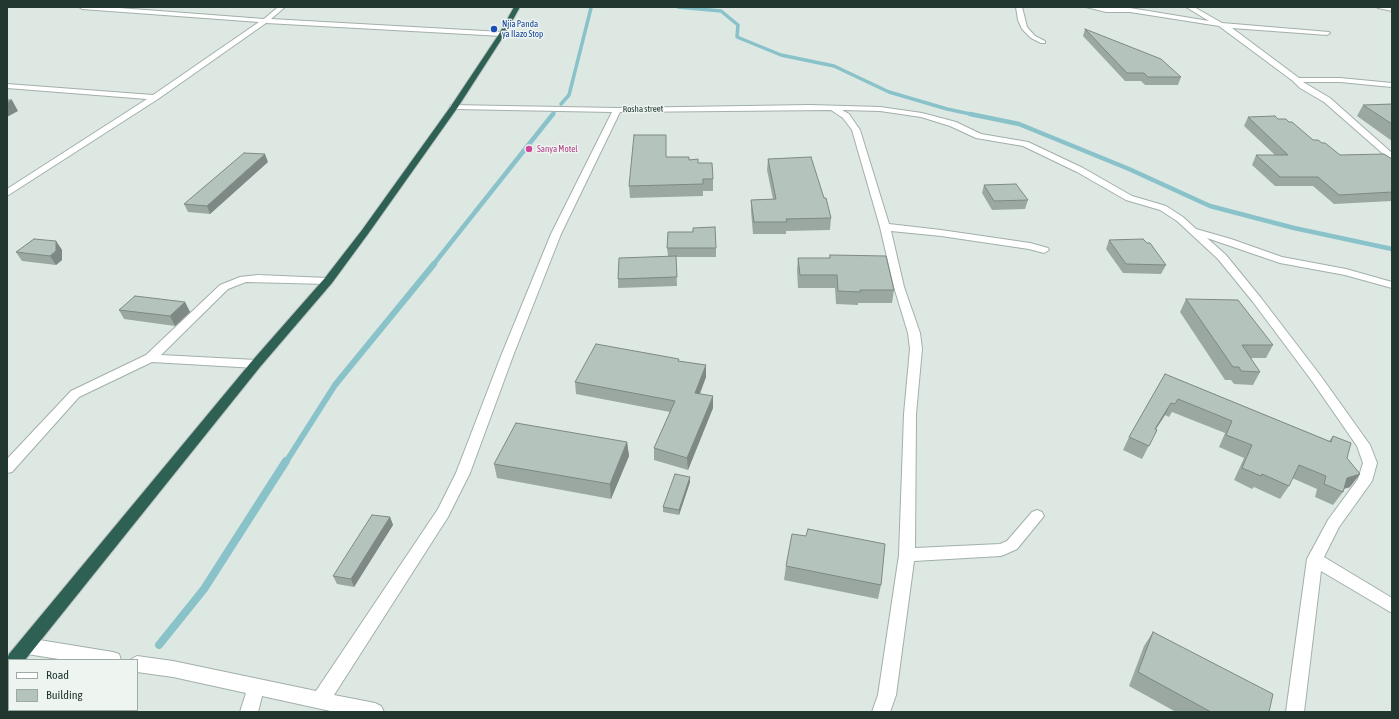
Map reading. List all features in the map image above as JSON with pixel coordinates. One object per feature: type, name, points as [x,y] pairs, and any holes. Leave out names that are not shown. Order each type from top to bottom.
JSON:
[{"type":"highway","points":[[16,659],[256,364],[328,281],[365,232],[454,107],[502,34],[517,7]]},
{"type":"street","points":[[82,7],[126,9],[265,21],[502,34]]},
{"type":"street","points":[[7,193],[155,97],[265,21],[282,7]]},
{"type":"street","points":[[1019,7],[1024,28],[1033,37],[1043,42]]},
{"type":"street","points":[[1089,7],[1106,10],[1136,11],[1220,25],[1284,32],[1327,33]]},
{"type":"street","points":[[1189,7],[1230,30],[1297,80],[1308,90],[1327,100],[1392,157]]},
{"type":"street","points":[[1382,7],[1392,10]]},
{"type":"street","points":[[1297,80],[1340,80],[1392,85]]},
{"type":"street","points":[[7,86],[155,97]]},
{"type":"street","name":"Rosha street","points":[[454,107],[618,110],[810,107],[880,109],[922,115],[953,124],[980,136],[1025,144],[1080,170],[1129,198],[1163,208],[1180,219],[1222,257],[1257,300],[1316,378],[1363,445],[1370,463],[1365,481],[1333,524],[1315,559]]},
{"type":"street","points":[[832,108],[846,116],[856,130],[885,226],[899,287],[914,333],[916,349],[910,414],[906,555],[887,695],[881,712]]},
{"type":"street","points":[[320,700],[443,512],[463,473],[507,356],[556,234],[618,110]]},
{"type":"street","points":[[885,226],[941,232],[1030,246],[1044,250]]},
{"type":"street","points":[[1193,231],[1280,260],[1346,272],[1392,285]]},
{"type":"street","points":[[7,468],[75,394],[150,358],[224,287],[244,279],[258,278],[328,281]]},
{"type":"street","points":[[150,358],[256,364]]},
{"type":"street","points":[[906,555],[1001,550],[1012,545],[1037,516]]},
{"type":"street","points":[[1295,712],[1315,559],[1392,606]]},
{"type":"street","points":[[27,646],[107,659]]},
{"type":"street","points":[[138,664],[174,669],[375,712]]},
{"type":"street","points":[[249,712],[256,687]]},
{"type":"building","points":[[1085,29],[1161,59],[1181,77],[1148,77],[1144,73],[1127,73]]},
{"type":"building","points":[[1392,104],[1392,124],[1363,105]]},
{"type":"building","points":[[1275,116],[1278,119],[1286,119],[1289,122],[1292,122],[1313,140],[1318,140],[1325,143],[1340,155],[1384,154],[1392,159],[1392,192],[1339,195],[1318,177],[1280,177],[1256,155],[1288,155],[1248,117]]},
{"type":"building","points":[[634,135],[666,135],[666,157],[689,157],[689,160],[698,159],[698,163],[712,163],[713,179],[703,179],[703,184],[629,186]]},
{"type":"building","points":[[244,153],[265,154],[207,206],[184,204]]},
{"type":"building","points":[[811,157],[824,198],[826,198],[831,218],[786,219],[787,222],[754,222],[751,200],[776,199],[768,159]]},
{"type":"building","points":[[1016,184],[1028,200],[994,201],[984,185]]},
{"type":"building","points":[[715,227],[716,248],[667,248],[668,232],[693,232],[693,228]]},
{"type":"building","points":[[34,239],[56,241],[56,251],[50,256],[16,252]]},
{"type":"building","points":[[1143,239],[1147,243],[1150,243],[1166,265],[1126,264],[1109,240]]},
{"type":"building","points":[[830,255],[886,256],[894,290],[860,290],[860,292],[838,291],[837,275],[800,275],[798,258],[830,258]]},
{"type":"building","points":[[676,256],[677,277],[618,279],[619,258]]},
{"type":"building","points":[[135,296],[185,302],[170,316],[119,310]]},
{"type":"building","points":[[1186,299],[1238,300],[1273,345],[1242,345],[1260,372],[1241,371],[1239,367],[1233,367]]},
{"type":"building","points":[[596,344],[679,359],[678,361],[706,365],[695,393],[713,396],[687,458],[654,448],[675,401],[575,382]]},
{"type":"building","points":[[1165,374],[1331,442],[1333,436],[1351,443],[1347,458],[1360,474],[1347,478],[1343,492],[1324,484],[1326,476],[1299,465],[1289,486],[1262,474],[1261,476],[1242,468],[1252,445],[1226,435],[1232,421],[1178,399],[1175,404],[1171,403],[1155,429],[1157,430],[1149,446],[1129,437]]},
{"type":"building","points":[[516,423],[627,442],[610,484],[494,464]]},
{"type":"building","points":[[675,474],[690,477],[679,510],[663,507]]},
{"type":"building","points":[[372,515],[390,517],[351,579],[333,576]]},
{"type":"building","points":[[808,529],[885,544],[881,585],[786,566],[792,534],[806,536]]},
{"type":"building","points":[[1153,632],[1273,694],[1269,712],[1211,712],[1138,672]]},
{"type":"waterway","points":[[561,104],[569,95],[591,8],[590,7]]},
{"type":"waterway","points":[[678,7],[721,11],[738,25],[737,37],[781,55],[834,66],[889,92],[947,109],[975,115]]},
{"type":"waterway","points":[[433,265],[553,114]]},
{"type":"waterway","points":[[970,114],[1019,124],[1129,169],[1210,206],[1294,228],[1392,249]]},
{"type":"waterway","points":[[286,462],[335,385],[434,264]]},
{"type":"waterway","points":[[159,645],[204,589],[286,461]]},
{"type":"place","name":"Njia Panda ya Ilazo Stop","points":[[494,29]]},
{"type":"place","name":"Sanya Motel","points":[[529,149]]}]
